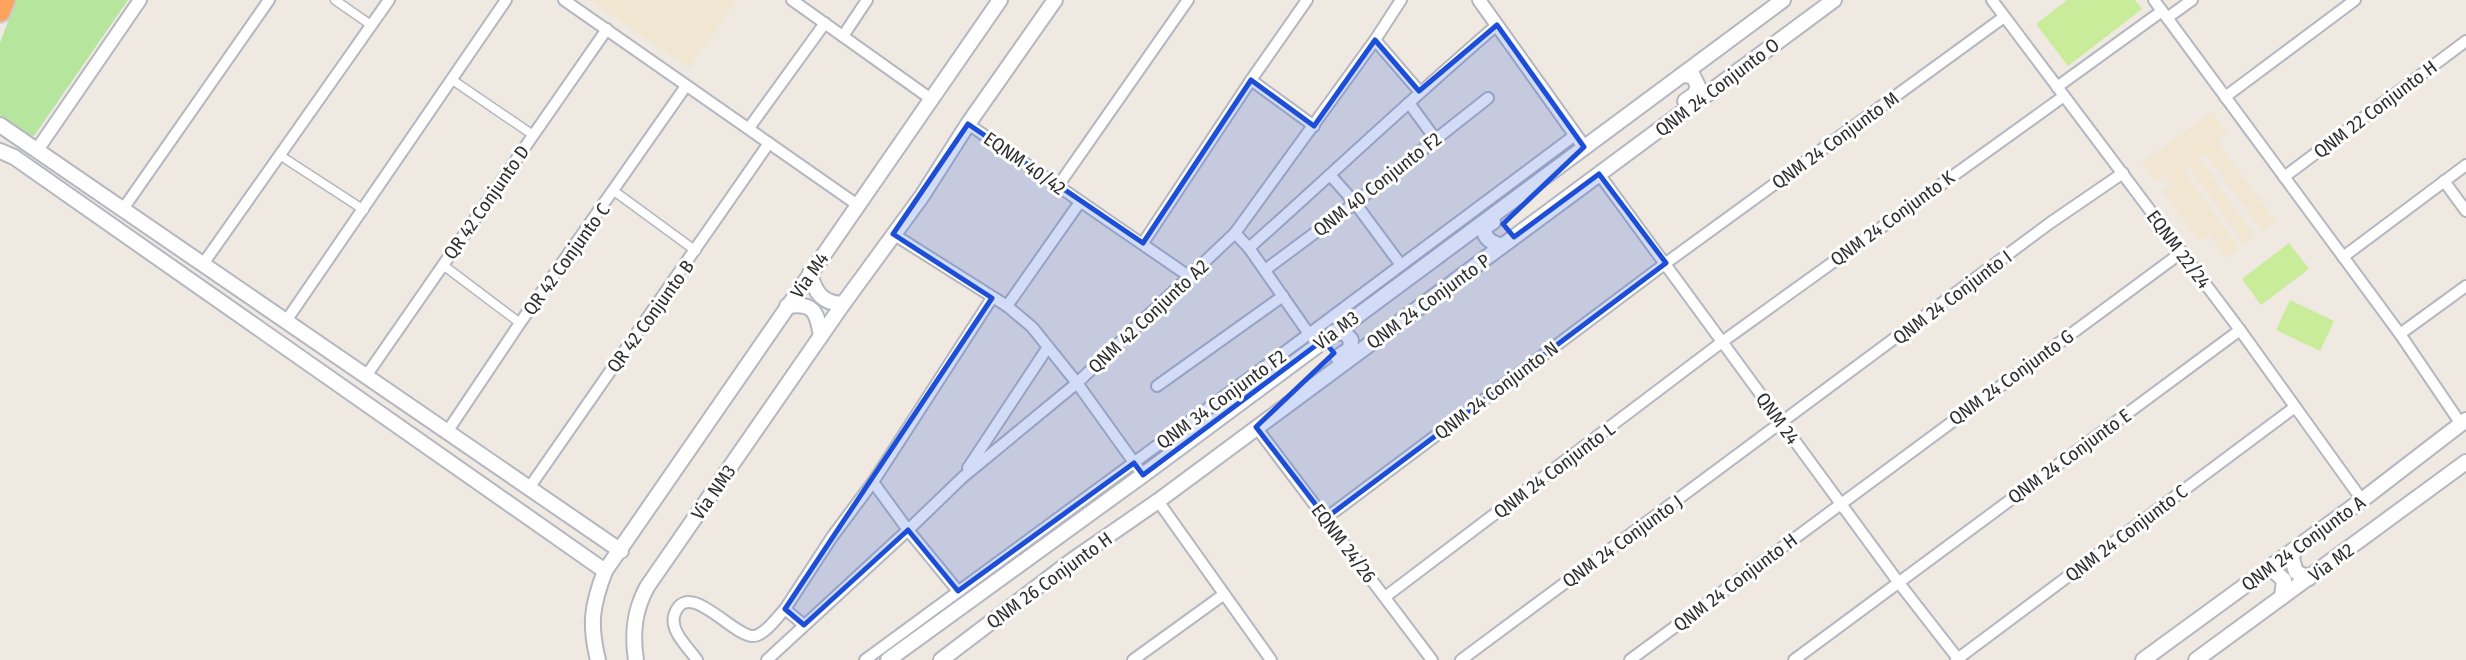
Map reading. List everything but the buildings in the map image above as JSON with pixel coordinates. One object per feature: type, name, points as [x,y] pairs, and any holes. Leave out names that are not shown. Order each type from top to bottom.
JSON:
[{"type":"highway","points":[[0,12],[5,0]]},
{"type":"main road","name":"Via M4","points":[[621,551],[1000,0]]},
{"type":"main road","points":[[821,336],[922,196],[968,124],[1055,0]]},
{"type":"main road","name":"Via M3","points":[[888,660],[1053,541],[1138,469],[1333,332],[1561,165],[1580,141],[1682,75],[1783,0]]},
{"type":"main road","name":"QNM 24 Conjunto O","points":[[1599,174],[1834,0]]},
{"type":"main road","points":[[1630,151],[1658,120],[1695,94],[1698,86],[1695,79],[1690,75],[1682,75]]},
{"type":"main road","points":[[0,125],[621,551],[606,571],[595,596],[592,629],[598,660]]},
{"type":"main road","points":[[23,141],[7,154],[606,571]]},
{"type":"main road","points":[[1502,246],[1491,242],[1484,228],[1530,196],[1561,165]]},
{"type":"main road","name":"QNM 24 Conjunto P","points":[[1256,427],[1599,174]]},
{"type":"main road","points":[[810,273],[814,289],[819,296],[833,303],[843,304]]},
{"type":"main road","points":[[787,306],[800,304],[814,311],[821,336]]},
{"type":"main road","points":[[1277,412],[1308,380],[1350,349],[1352,344],[1348,334],[1333,332]]},
{"type":"main road","name":"Via NM3","points":[[636,660],[634,624],[647,587],[821,336]]},
{"type":"main road","name":"QNM 24 Conjunto A","points":[[2143,660],[2464,422]]},
{"type":"main road","points":[[1158,501],[1256,427]]},
{"type":"main road","name":"Via M2","points":[[2196,660],[2466,462]]},
{"type":"main road","name":"QNM 26 Conjunto H","points":[[941,660],[1070,562],[1158,501]]},
{"type":"main road","points":[[553,534],[567,514]]},
{"type":"main road","points":[[1053,541],[1053,556],[1061,562],[1070,562]]},
{"type":"main road","points":[[2294,550],[2292,559],[2296,572],[2309,578]]},
{"type":"main road","points":[[2264,571],[2274,571],[2284,580],[2281,597]]},
{"type":"street","points":[[37,150],[140,0]]},
{"type":"street","points":[[122,209],[269,0]]},
{"type":"street","points":[[335,0],[371,25]]},
{"type":"street","points":[[203,264],[388,0]]},
{"type":"street","points":[[286,321],[506,0]]},
{"type":"street","points":[[565,0],[859,206]]},
{"type":"street","points":[[792,0],[931,99]]},
{"type":"street","points":[[843,36],[867,0]]},
{"type":"street","points":[[1058,186],[1188,0]]},
{"type":"street","points":[[1143,243],[1307,0]]},
{"type":"street","name":"QNM 42 Conjunto A2","points":[[767,660],[963,477],[1077,383],[1235,233],[1314,126],[1401,0]]},
{"type":"street","points":[[1479,0],[1580,141]]},
{"type":"street","name":"EQNM 22/24","points":[[1992,0],[2240,330],[2362,500]]},
{"type":"street","points":[[2154,0],[2464,422]]},
{"type":"street","name":"QNM 24 Conjunto K","points":[[1722,342],[2164,14],[2192,0]]},
{"type":"street","points":[[2225,97],[2355,0]]},
{"type":"street","name":"QNM 24 Conjunto M","points":[[1666,263],[2004,17]]},
{"type":"street","points":[[749,128],[825,23]]},
{"type":"street","points":[[1249,248],[1331,176],[1419,91],[1497,25]]},
{"type":"street","name":"QR 42 Conjunto D","points":[[366,376],[607,29]]},
{"type":"street","points":[[1375,40],[1419,91]]},
{"type":"street","name":"QNM 22 Conjunto H","points":[[2284,177],[2466,41]]},
{"type":"street","points":[[451,79],[533,135]]},
{"type":"street","points":[[1251,80],[1314,126]]},
{"type":"street","name":"QR 42 Conjunto C","points":[[447,432],[686,86]]},
{"type":"street","name":"QNM 40 Conjunto F2","points":[[1265,270],[1488,98]]},
{"type":"street","points":[[1409,103],[1436,140]]},
{"type":"street","name":"EQNM 40/42","points":[[968,124],[1190,277]]},
{"type":"street","name":"QNM 34 Conjunto F2","points":[[865,660],[958,591],[1138,469],[1401,265],[1580,141]]},
{"type":"street","name":"QR 42 Conjunto B","points":[[529,488],[769,143]]},
{"type":"street","points":[[281,156],[363,210]]},
{"type":"street","points":[[2343,257],[2466,165]]},
{"type":"street","name":"QNM 24 Conjunto I","points":[[1782,422],[2050,223],[2123,173]]},
{"type":"street","name":"QNM 24","points":[[1599,174],[1958,660]]},
{"type":"street","points":[[1331,176],[1355,203],[1401,265]]},
{"type":"street","points":[[2444,181],[2466,211]]},
{"type":"street","points":[[614,191],[696,251]]},
{"type":"street","name":"EQNM 40/42","points":[[1007,306],[1080,202]]},
{"type":"street","points":[[1235,233],[1249,248],[1309,334]]},
{"type":"street","points":[[892,234],[1007,306],[1032,327],[1077,383],[1138,469]]},
{"type":"street","name":"QNM 24 Conjunto G","points":[[1840,503],[2182,252]]},
{"type":"street","name":"QNM 24 Conjunto N","points":[[1326,518],[1666,263]]},
{"type":"street","points":[[443,265],[520,323]]},
{"type":"street","points":[[2400,334],[2466,286]]},
{"type":"street","points":[[1157,386],[1283,296]]},
{"type":"street","points":[[697,660],[673,624],[678,607],[693,601],[741,634],[761,634],[785,609],[832,537],[873,482],[992,298]]},
{"type":"street","name":"QNM 24 Conjunto E","points":[[1794,660],[2240,330]]},
{"type":"street","name":"QNM 24 Conjunto L","points":[[1385,597],[1722,342]]},
{"type":"street","name":"QNM 42 Conjunto A2","points":[[963,477],[1048,347]]},
{"type":"street","name":"QNM 24 Conjunto C","points":[[1958,660],[2295,407]]},
{"type":"street","name":"QNM 24 Conjunto J","points":[[1461,660],[1782,422]]},
{"type":"street","name":"EQNM 24/26","points":[[1256,427],[1432,660]]},
{"type":"street","points":[[873,482],[958,591]]},
{"type":"street","points":[[1158,501],[1271,660]]},
{"type":"street","name":"QNM 24 Conjunto H","points":[[1630,660],[1840,503]]},
{"type":"street","points":[[1133,660],[1223,596]]},
{"type":"street","points":[[785,609],[804,625]]},
{"type":"highlighted area","points":[[1497,25],[1584,147],[1503,224],[1514,237],[1599,174],[1666,263],[1326,518],[1256,427],[1334,353],[1323,340],[1143,475],[1134,463],[958,591],[908,530],[804,625],[785,609],[992,298],[893,234],[968,124],[1143,243],[1251,80],[1314,126],[1375,40],[1419,91]]},
{"type":"shaded area","points":[[590,0],[737,0],[689,68]]},
{"type":"shaded area","points":[[2212,112],[2227,133],[2217,141],[2276,222],[2263,232],[2206,154],[2200,159],[2255,236],[2244,244],[2190,168],[2184,171],[2239,248],[2226,258],[2209,235],[2199,241],[2162,191],[2172,184],[2165,175],[2155,182],[2142,163]]},
{"type":"green space","points":[[16,0],[128,0],[34,136],[28,135],[0,116],[0,43]]},
{"type":"green space","points":[[2067,0],[2135,0],[2142,9],[2068,66],[2036,24]]},
{"type":"green space","points":[[2289,243],[2309,269],[2261,305],[2242,279]]},
{"type":"green space","points":[[2290,300],[2334,321],[2320,351],[2276,330]]}]
